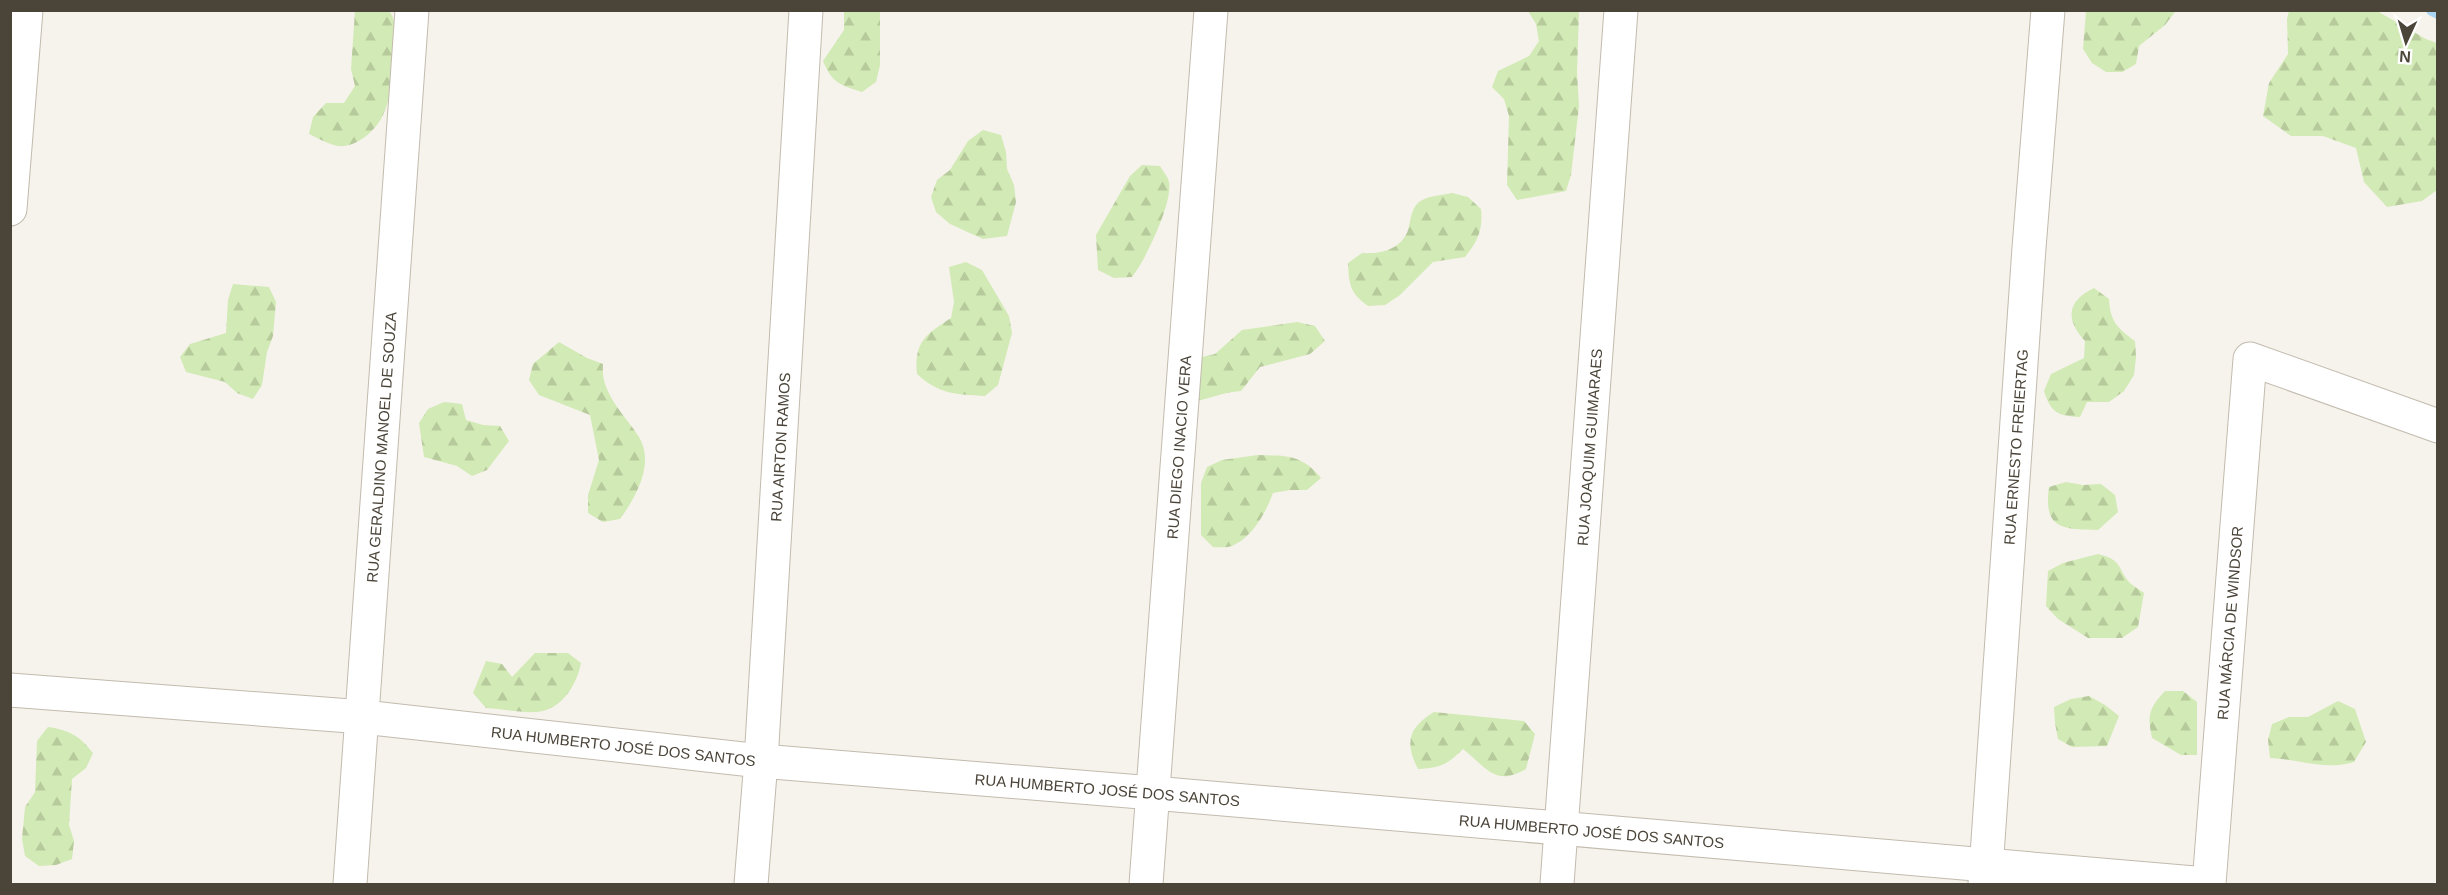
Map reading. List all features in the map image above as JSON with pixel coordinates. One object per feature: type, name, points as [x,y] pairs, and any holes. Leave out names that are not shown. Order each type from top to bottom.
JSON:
[{"type":"street","points":[[10,209],[26,10]]},
{"type":"street","name":"RUA GERALDINO MANOEL DE SOUZA","points":[[350,885],[412,10]]},
{"type":"street","name":"RUA AIRTON RAMOS","points":[[751,885],[761,761],[806,10]]},
{"type":"street","name":"RUA DIEGO INACIO VERA","points":[[1146,885],[1211,10]]},
{"type":"street","name":"RUA JOAQUIM GUIMARAES","points":[[1557,885],[1621,10]]},
{"type":"street","name":"RUA ERNESTO FREIERTAG","points":[[1986,874],[2028,249],[2048,10]]},
{"type":"street","name":"RUA MÁRCIA DE WINDSOR","points":[[2208,885],[2250,359],[2438,426]]},
{"type":"street","name":"RUA HUMBERTO JOSÉ DOS SANTOS","points":[[10,690],[363,717],[761,761],[1562,829],[1986,874],[2208,885]]},
{"type":"green space","points":[[2086,10],[2180,11],[2175,12],[2165,25],[2139,46],[2136,64],[2122,72],[2106,72],[2092,63],[2083,49]]},
{"type":"green space","points":[[355,11],[389,11],[396,32],[395,62],[387,106],[380,121],[362,139],[350,145],[340,146],[309,134],[313,117],[326,103],[344,103],[355,86],[351,69]]},
{"type":"green space","points":[[844,11],[880,11],[880,65],[876,82],[862,92],[833,79],[823,61],[844,30]]},
{"type":"green space","points":[[1528,11],[1579,11],[1577,72],[1579,106],[1571,175],[1566,191],[1517,200],[1507,185],[1509,116],[1504,99],[1492,87],[1498,71],[1529,56],[1539,41],[1536,24]]},
{"type":"green space","points":[[2289,11],[2377,11],[2437,43],[2437,190],[2422,201],[2387,207],[2364,182],[2356,148],[2323,136],[2291,136],[2263,116],[2269,83],[2288,54],[2287,19]]},
{"type":"green space","points":[[983,130],[1001,135],[1016,202],[1007,236],[983,239],[950,224],[936,212],[931,197],[937,180],[950,170],[968,141]]},
{"type":"green space","points":[[1142,165],[1160,166],[1169,182],[1167,203],[1144,258],[1132,277],[1114,278],[1098,270],[1096,235],[1130,176]]},
{"type":"green space","points":[[1452,193],[1468,197],[1481,209],[1479,235],[1465,257],[1433,262],[1400,295],[1385,305],[1368,306],[1357,297],[1349,277],[1348,263],[1362,253],[1381,252],[1399,244],[1407,233],[1412,212],[1419,202],[1430,197]]},
{"type":"green space","points":[[966,262],[982,270],[1009,316],[1012,333],[998,385],[985,396],[957,394],[941,390],[917,374],[917,354],[923,340],[934,329],[951,318],[954,302],[949,267]]},
{"type":"green space","points":[[233,284],[269,287],[276,302],[273,336],[267,352],[262,385],[253,399],[237,393],[225,382],[186,372],[180,357],[190,344],[226,333],[228,300]]},
{"type":"green space","points":[[2094,288],[2109,299],[2113,319],[2123,332],[2135,341],[2134,375],[2124,391],[2109,402],[2087,402],[2080,417],[2066,416],[2053,409],[2044,391],[2051,374],[2084,358],[2085,341],[2074,325],[2072,311],[2078,299]]},
{"type":"green space","points":[[1297,322],[1315,326],[1325,341],[1310,354],[1260,367],[1241,391],[1190,403],[1198,358],[1215,354],[1242,330]]},
{"type":"green space","points":[[559,342],[603,364],[608,390],[615,404],[639,437],[643,447],[645,458],[642,480],[620,519],[603,522],[588,513],[588,495],[599,460],[590,415],[539,395],[529,380],[533,364]]},
{"type":"green space","points":[[444,402],[462,404],[466,420],[483,425],[500,426],[509,441],[487,470],[472,476],[457,466],[424,457],[419,423],[428,409]]},
{"type":"green space","points":[[1258,455],[1285,456],[1300,460],[1321,478],[1307,490],[1273,493],[1267,508],[1246,537],[1232,546],[1213,547],[1201,535],[1201,483],[1207,467],[1222,460]]},
{"type":"green space","points":[[2066,482],[2083,485],[2101,484],[2115,495],[2118,512],[2098,530],[2075,529],[2058,524],[2049,512],[2049,487]]},
{"type":"green space","points":[[2098,554],[2116,562],[2131,584],[2144,593],[2138,627],[2122,638],[2088,638],[2058,619],[2046,606],[2048,571],[2063,563]]},
{"type":"green space","points":[[535,653],[568,653],[581,663],[576,679],[567,695],[554,706],[537,712],[486,708],[473,693],[486,661],[502,664],[512,677]]},
{"type":"green space","points":[[2165,691],[2183,691],[2197,702],[2197,755],[2181,755],[2152,738],[2151,712]]},
{"type":"green space","points":[[2089,696],[2119,716],[2107,746],[2072,747],[2058,739],[2054,707],[2071,699]]},
{"type":"green space","points":[[2338,701],[2355,709],[2366,742],[2354,762],[2322,765],[2270,758],[2268,740],[2272,724],[2289,717],[2308,717]]},
{"type":"green space","points":[[1434,712],[1524,721],[1535,734],[1526,769],[1515,774],[1499,776],[1485,768],[1463,749],[1443,765],[1418,769],[1411,751],[1411,736],[1419,723]]},
{"type":"green space","points":[[48,727],[74,735],[93,753],[86,768],[72,779],[69,825],[74,841],[72,859],[56,865],[39,866],[25,856],[22,839],[25,807],[35,792],[37,741]]},
{"type":"waterway","points":[[2432,10],[2438,13]]}]
